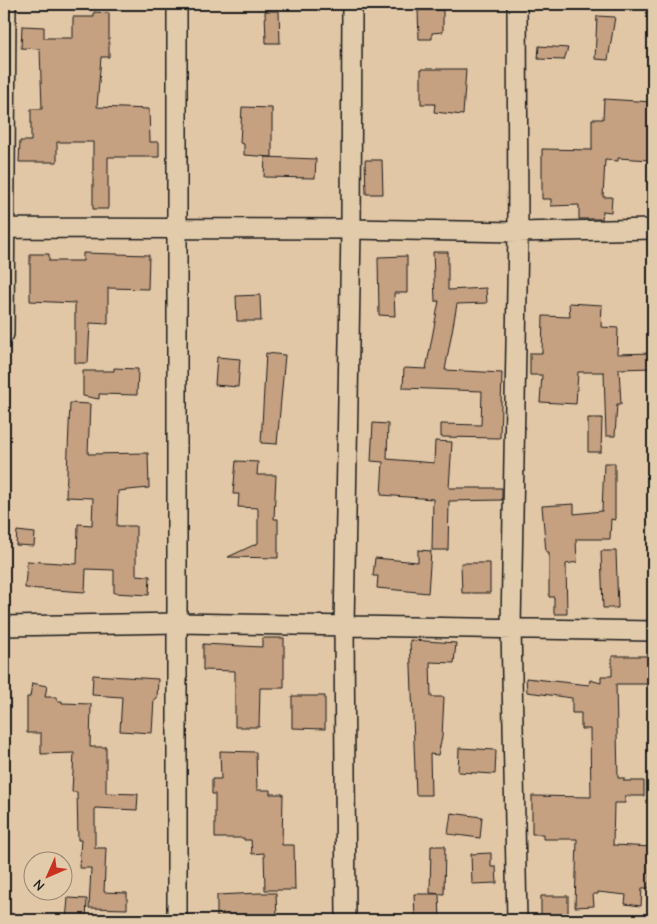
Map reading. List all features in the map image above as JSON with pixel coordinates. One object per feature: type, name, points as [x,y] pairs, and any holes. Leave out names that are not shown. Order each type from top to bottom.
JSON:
[{"type":"street","points":[[4,334],[6,4]]},
{"type":"street","points":[[177,4],[176,229],[179,622],[177,920]]},
{"type":"street","points":[[346,920],[344,626],[351,229],[352,4]]},
{"type":"street","points":[[517,4],[518,232],[511,628],[517,920]]},
{"type":"street","points":[[4,228],[351,229],[518,232],[653,229]]},
{"type":"street","points":[[4,626],[179,622],[653,631]]},
{"type":"building","points":[[418,10],[443,10],[443,32],[432,33],[432,39],[419,39]]},
{"type":"building","points":[[265,11],[279,11],[280,43],[266,43]]},
{"type":"building","points":[[94,12],[109,13],[109,57],[101,57],[97,107],[149,109],[150,142],[159,142],[159,157],[108,157],[108,209],[93,209],[93,142],[57,142],[57,162],[19,162],[20,141],[31,141],[31,109],[42,109],[40,49],[21,48],[22,26],[44,27],[44,38],[73,38],[73,17],[94,17]]},
{"type":"building","points":[[597,16],[615,17],[608,60],[595,59]]},
{"type":"building","points":[[539,46],[568,48],[564,60],[538,59]]},
{"type":"building","points":[[421,69],[466,69],[463,115],[434,112],[435,104],[421,104]]},
{"type":"building","points":[[604,99],[653,102],[650,160],[618,158],[618,161],[605,160],[603,197],[612,197],[611,212],[603,211],[602,219],[579,219],[579,205],[551,206],[551,199],[542,199],[542,149],[592,150],[592,119],[603,119]]},
{"type":"building","points":[[242,107],[272,108],[272,157],[244,155],[244,144],[240,143]]},
{"type":"building","points":[[265,157],[316,159],[315,178],[264,177]]},
{"type":"building","points":[[365,160],[382,160],[383,194],[366,194]]},
{"type":"building","points":[[433,252],[448,252],[448,290],[486,288],[487,303],[457,304],[445,370],[502,373],[500,438],[441,437],[441,424],[481,425],[482,391],[403,388],[404,368],[426,369],[439,301],[435,301]]},
{"type":"building","points":[[83,253],[149,255],[148,289],[108,288],[108,324],[90,323],[88,363],[75,363],[75,303],[30,301],[30,254],[49,254],[49,261],[83,261]]},
{"type":"building","points":[[407,256],[407,293],[394,293],[395,316],[379,315],[378,257]]},
{"type":"building","points":[[260,295],[261,321],[237,321],[236,296]]},
{"type":"building","points":[[569,303],[602,305],[601,327],[618,328],[617,354],[653,353],[653,368],[619,369],[621,404],[617,404],[615,436],[606,436],[604,372],[578,372],[576,404],[540,402],[542,375],[530,375],[530,353],[542,353],[543,316],[570,317]]},
{"type":"building","points":[[266,353],[285,355],[277,444],[261,443]]},
{"type":"building","points":[[217,357],[240,359],[238,387],[215,385]]},
{"type":"building","points":[[114,368],[138,369],[137,395],[99,394],[99,399],[83,396],[83,371],[114,371]]},
{"type":"building","points":[[70,403],[90,404],[88,454],[148,453],[149,488],[118,491],[117,526],[136,526],[136,575],[150,576],[149,595],[114,593],[114,570],[86,569],[85,592],[25,588],[27,561],[77,564],[78,524],[92,525],[93,498],[66,497]]},
{"type":"building","points":[[588,418],[602,418],[601,452],[588,452]]},
{"type":"building","points":[[373,423],[388,424],[387,459],[434,463],[435,441],[452,442],[449,488],[502,488],[502,500],[449,501],[448,550],[432,550],[433,499],[381,495],[383,462],[371,461]]},
{"type":"building","points":[[236,461],[258,462],[257,475],[276,475],[274,519],[278,519],[278,558],[228,557],[258,543],[258,508],[238,507],[239,494],[233,494]]},
{"type":"building","points":[[604,463],[615,463],[615,520],[611,519],[610,539],[576,539],[577,562],[566,564],[567,614],[554,614],[554,597],[549,597],[549,552],[546,552],[542,506],[574,504],[574,514],[602,511]]},
{"type":"building","points":[[17,531],[35,533],[34,546],[16,545]]},
{"type":"building","points":[[418,550],[431,551],[428,593],[377,588],[378,576],[373,576],[375,558],[418,562]]},
{"type":"building","points":[[601,551],[616,551],[618,608],[603,608]]},
{"type":"building","points":[[461,563],[490,563],[490,593],[462,593]]},
{"type":"building","points":[[262,638],[284,638],[284,688],[260,688],[259,727],[235,727],[235,671],[203,670],[203,644],[262,647]]},
{"type":"building","points":[[410,640],[456,643],[454,663],[430,662],[431,697],[444,697],[442,737],[438,755],[430,754],[431,795],[416,795]]},
{"type":"building","points":[[612,656],[653,656],[653,684],[616,684],[618,778],[624,778],[624,781],[644,781],[644,796],[625,796],[625,803],[614,803],[613,845],[653,847],[653,888],[642,888],[641,906],[625,904],[626,895],[598,892],[598,894],[593,894],[594,906],[575,907],[577,839],[543,839],[543,834],[532,834],[532,796],[591,797],[590,729],[581,729],[581,713],[572,713],[572,698],[527,692],[526,678],[589,685],[590,680],[601,683],[601,676],[612,676]]},
{"type":"building","points":[[93,675],[158,679],[157,699],[154,699],[152,733],[120,731],[122,697],[92,695]]},
{"type":"building","points":[[32,683],[47,686],[45,697],[57,697],[57,701],[62,701],[62,703],[91,704],[90,747],[106,747],[106,793],[138,794],[137,810],[95,808],[95,848],[106,848],[104,892],[127,893],[127,909],[89,908],[91,868],[79,868],[81,840],[78,840],[77,792],[72,792],[74,753],[41,754],[41,733],[27,733],[27,697],[30,697]]},
{"type":"building","points":[[292,696],[325,696],[325,729],[292,728]]},
{"type":"building","points":[[459,748],[496,750],[495,774],[458,772]]},
{"type":"building","points":[[220,751],[256,752],[257,790],[270,790],[270,794],[283,794],[282,845],[294,845],[295,890],[265,890],[264,853],[252,854],[251,840],[244,840],[244,838],[215,838],[215,794],[212,794],[212,779],[221,779]]},
{"type":"building","points":[[451,813],[482,817],[480,838],[448,834]]},
{"type":"building","points":[[431,846],[445,846],[444,894],[430,893]]},
{"type":"building","points":[[491,853],[491,867],[496,867],[497,883],[472,884],[471,854]]},
{"type":"building","points":[[276,893],[277,920],[217,920],[217,895]]},
{"type":"building","points":[[414,894],[439,894],[440,920],[415,920]]},
{"type":"building","points":[[541,896],[568,896],[568,920],[541,920]]},
{"type":"building","points":[[72,898],[87,899],[86,920],[66,920],[68,902],[72,902]]}]
